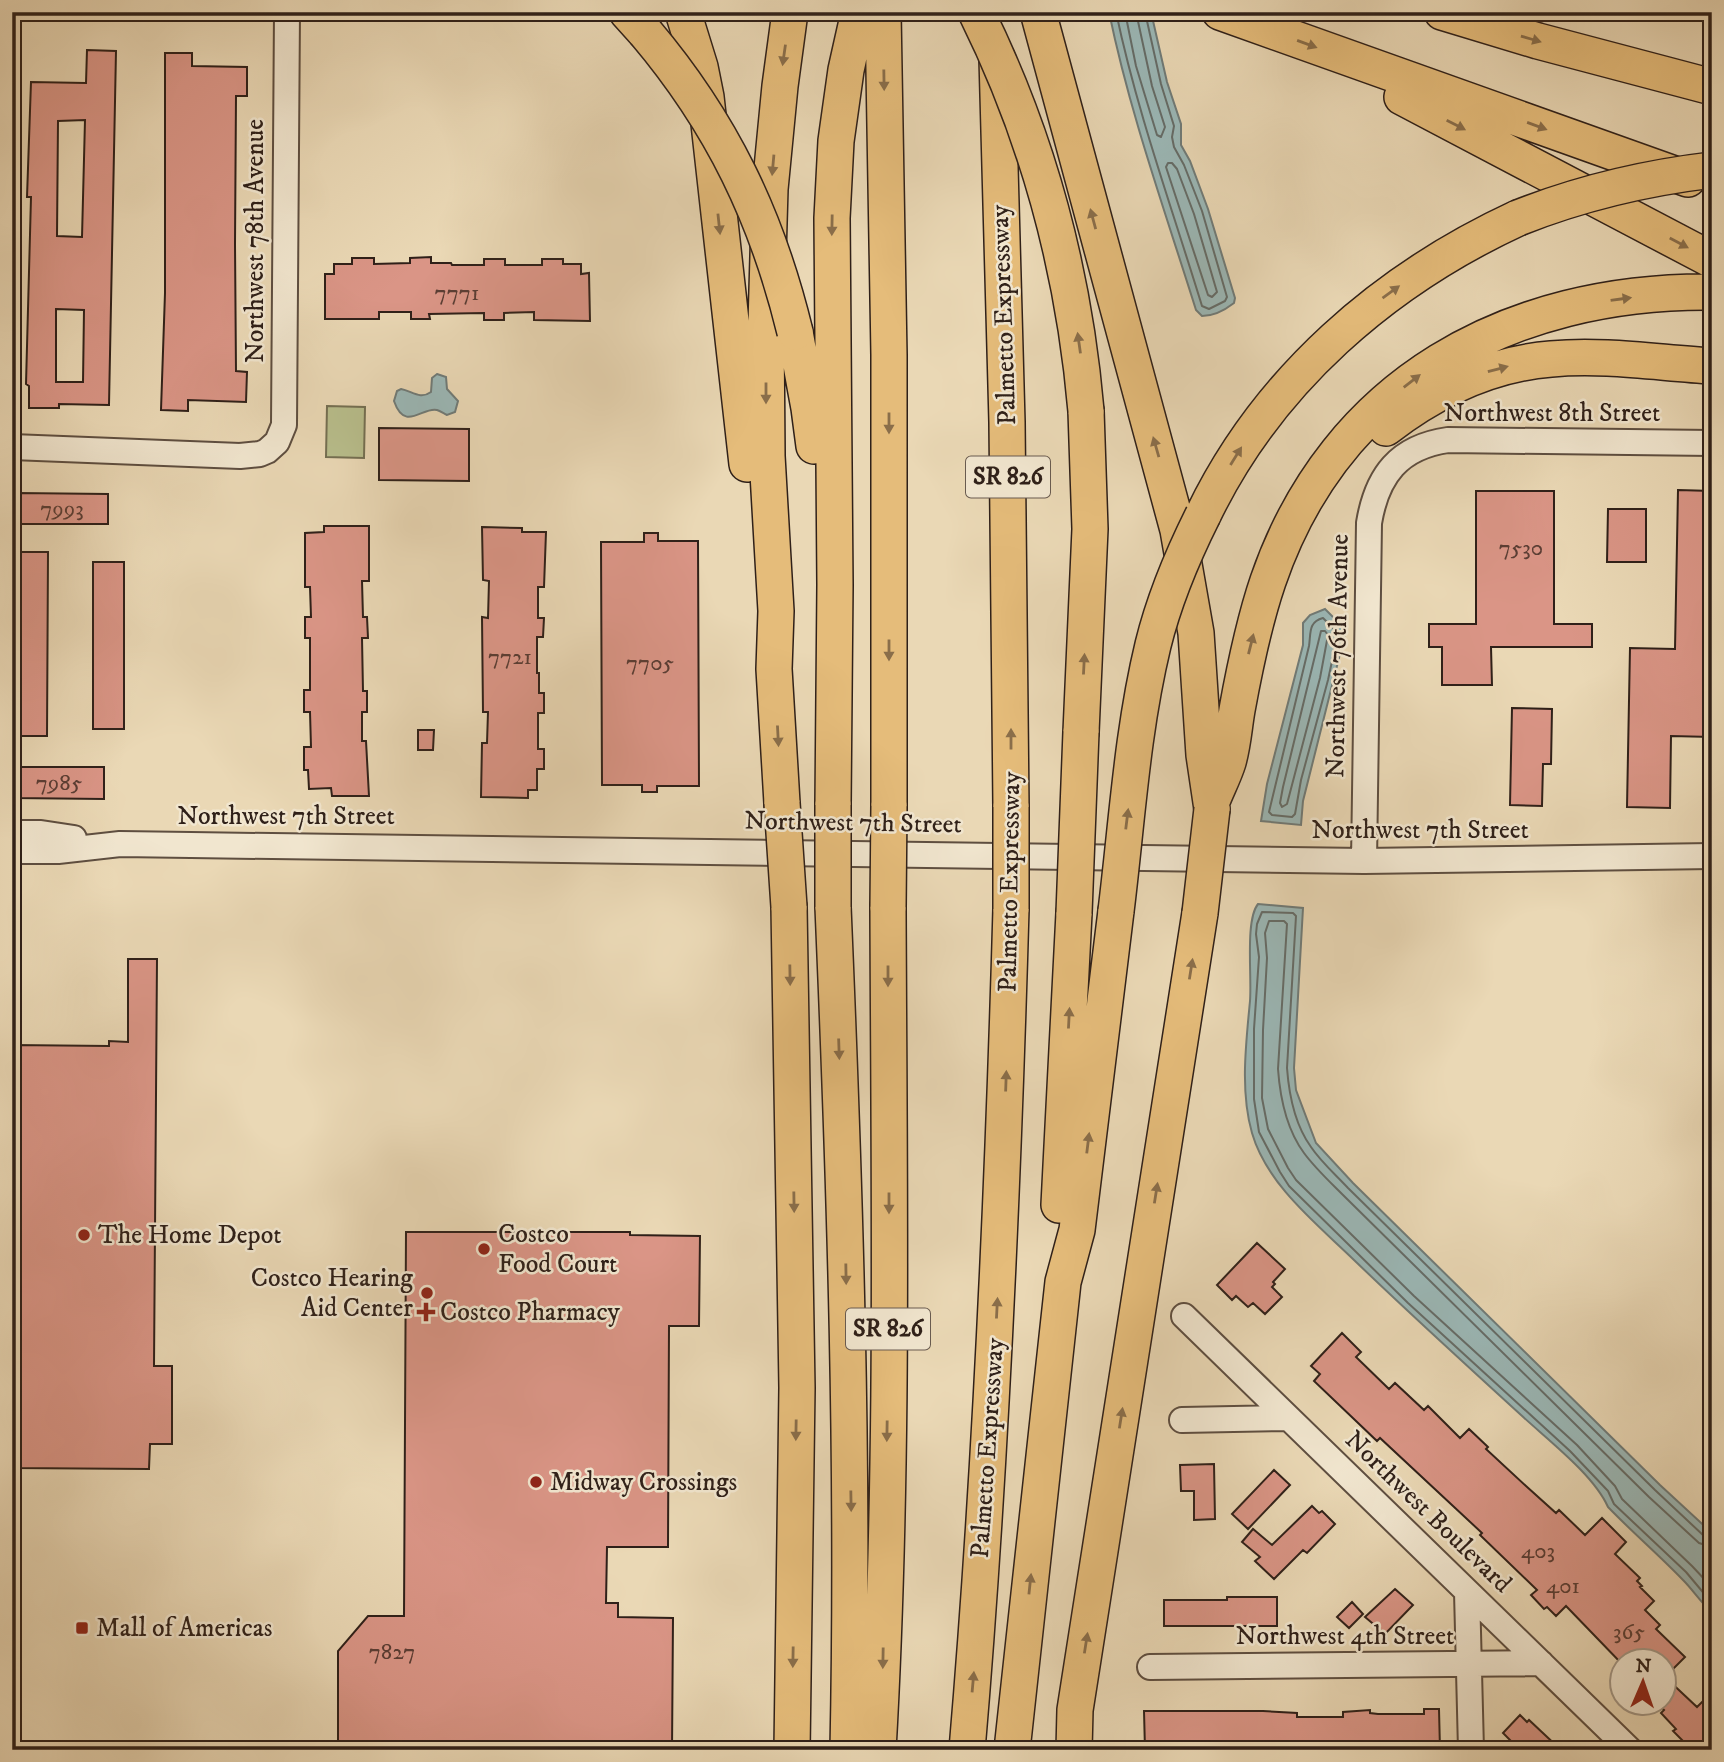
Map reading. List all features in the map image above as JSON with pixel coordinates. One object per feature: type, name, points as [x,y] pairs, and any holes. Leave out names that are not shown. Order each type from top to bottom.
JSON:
[{"type":"highway","points":[[683,12],[706,97],[764,612],[774,669]]},
{"type":"highway","points":[[790,12],[770,189],[766,324],[767,456],[776,611],[774,669],[789,906],[797,1388],[792,1750]]},
{"type":"highway","points":[[848,1750],[851,1488],[842,1108],[833,907],[835,585],[831,325],[836,141],[846,70],[859,12]]},
{"type":"highway","name":"SR 826","points":[[878,1750],[888,1393],[889,355],[883,12]]},
{"type":"highway","points":[[889,355],[908,190],[907,12]]},
{"type":"highway","points":[[973,12],[975,79],[999,146]]},
{"type":"highway","points":[[973,12],[1014,98],[1061,245],[1073,307],[1086,411],[1090,529],[1058,1224],[1063,1282]]},
{"type":"highway","name":"Palmetto Expressway","points":[[967,1750],[996,1318],[1011,909],[1010,531],[994,12]]},
{"type":"highway","points":[[1038,12],[1178,530],[1196,634],[1204,755],[1212,805]]},
{"type":"highway","points":[[1220,12],[1712,186]]},
{"type":"highway","points":[[1442,12],[1538,41],[1712,87]]},
{"type":"highway","points":[[636,22],[669,60],[712,121],[747,188],[775,259],[794,332],[810,408],[814,443],[819,620],[833,805]]},
{"type":"highway","points":[[1358,62],[1405,100],[1710,281]]},
{"type":"highway","points":[[1012,1750],[1063,1282],[1077,1230],[1136,737],[1146,674],[1180,565],[1228,468],[1264,416],[1328,344],[1377,303],[1429,265],[1518,218],[1608,187],[1662,176],[1712,170]]},
{"type":"highway","points":[[1074,1750],[1075,1710],[1200,913],[1212,805],[1228,761],[1248,652],[1258,615],[1268,581],[1291,526],[1327,467],[1369,417],[1410,381],[1446,357],[1506,327],[1568,308],[1710,281]]},
{"type":"highway","points":[[1291,526],[1352,460],[1387,427],[1453,385],[1471,378],[1502,367],[1550,359],[1585,358],[1712,366]]},
{"type":"highway","points":[[1060,1750],[1075,1710]]},
{"type":"street","name":"Northwest 78th Avenue","points":[[12,447],[254,456],[267,451],[277,442],[285,417],[283,297],[287,12]]},
{"type":"street","name":"Northwest 8th Street","points":[[1397,460],[1429,443],[1448,440],[1712,443]]},
{"type":"street","name":"Northwest 76th Avenue","points":[[1364,860],[1369,523],[1376,493],[1384,476],[1397,460]]},
{"type":"street","name":"Northwest 7th Street","points":[[12,833],[41,833],[120,844]]},
{"type":"street","name":"Northwest 7th Street","points":[[12,850],[58,851],[120,844],[1364,860],[1712,856]]},
{"type":"street","name":"Northwest Boulevard","points":[[1184,1316],[1630,1750]]},
{"type":"street","points":[[1182,1420],[1288,1418]]},
{"type":"street","points":[[1467,1592],[1471,1750]]},
{"type":"street","name":"Northwest 4th Street","points":[[1150,1667],[1541,1663]]},
{"type":"green space","points":[[327,406],[365,407],[364,458],[326,457]]},
{"type":"water","points":[[1109,12],[1151,12],[1167,82],[1181,124],[1181,145],[1208,209],[1235,298],[1234,303],[1215,314],[1202,316],[1196,310],[1138,125]]},
{"type":"water","points":[[437,374],[446,377],[447,389],[458,401],[455,412],[447,415],[432,410],[409,417],[403,415],[394,401],[397,391],[401,389],[420,395],[427,394],[431,392],[432,378]]},
{"type":"water","points":[[1325,609],[1346,630],[1303,801],[1301,825],[1261,821],[1267,784],[1303,645],[1303,623],[1310,615]]},
{"type":"water","points":[[1258,904],[1303,908],[1294,1068],[1296,1090],[1316,1143],[1353,1183],[1712,1533],[1712,1612],[1608,1507],[1581,1470],[1309,1218],[1269,1170],[1252,1133],[1245,1084],[1250,935]]},
{"type":"building","points":[[87,50],[116,51],[109,405],[59,404],[59,408],[29,408],[29,386],[26,384],[31,197],[27,197],[31,82],[86,83]],"holes":[[[85,120],[82,237],[57,236],[58,121]],[[56,309],[84,310],[83,382],[56,382]]]},
{"type":"building","points":[[165,53],[192,53],[192,66],[247,67],[247,96],[236,96],[235,244],[236,371],[247,372],[246,402],[188,400],[188,411],[161,410],[165,293]]},
{"type":"building","points":[[431,257],[431,263],[452,265],[484,265],[484,259],[505,259],[505,265],[542,265],[542,259],[563,259],[563,264],[581,264],[581,274],[589,273],[590,321],[534,320],[534,312],[504,313],[504,320],[484,320],[484,313],[429,314],[430,319],[411,319],[411,312],[379,312],[379,319],[325,319],[325,274],[334,274],[334,264],[352,264],[352,258],[374,258],[374,264],[410,263],[410,258]]},
{"type":"building","points":[[379,428],[469,429],[469,481],[379,480]]},
{"type":"building","points":[[1678,490],[1712,491],[1712,737],[1671,736],[1670,808],[1627,807],[1630,648],[1675,649]]},
{"type":"building","points":[[1476,491],[1554,491],[1554,624],[1592,624],[1592,647],[1491,647],[1492,685],[1442,685],[1442,647],[1429,647],[1429,624],[1476,624]]},
{"type":"building","points":[[17,493],[108,494],[108,524],[16,524]]},
{"type":"building","points":[[1608,509],[1646,509],[1646,562],[1607,562]]},
{"type":"building","points":[[324,526],[369,526],[369,581],[362,581],[363,617],[367,617],[368,638],[362,638],[363,691],[367,691],[367,712],[362,712],[362,741],[366,741],[369,796],[332,796],[331,788],[309,789],[308,770],[304,770],[304,747],[311,747],[310,712],[304,712],[304,690],[310,690],[310,638],[305,638],[305,617],[311,617],[310,587],[305,587],[305,533],[324,532]]},
{"type":"building","points":[[482,527],[522,528],[522,532],[546,532],[544,587],[538,587],[538,618],[544,618],[543,637],[537,637],[539,693],[544,693],[544,713],[538,713],[538,749],[544,749],[544,769],[537,769],[537,790],[528,790],[528,798],[481,797],[482,743],[487,743],[488,712],[483,712],[482,617],[488,618],[489,581],[483,580]]},
{"type":"building","points":[[644,533],[658,533],[658,541],[698,541],[699,786],[657,786],[657,792],[642,792],[642,785],[602,785],[601,542],[644,542]]},
{"type":"building","points":[[16,552],[48,552],[47,736],[15,736]]},
{"type":"building","points":[[93,562],[124,562],[124,729],[93,729]]},
{"type":"building","points":[[1512,708],[1552,709],[1551,764],[1543,764],[1542,806],[1510,805]]},
{"type":"building","points":[[418,730],[434,730],[433,750],[418,750]]},
{"type":"building","points":[[13,767],[104,767],[104,799],[13,798]]},
{"type":"building","name":"The Home Depot","points":[[128,959],[157,959],[154,1366],[172,1366],[172,1444],[150,1444],[149,1469],[12,1468],[12,1045],[109,1046],[109,1041],[128,1042]]},
{"type":"building","name":"Midway Crossings","points":[[406,1232],[630,1232],[630,1235],[700,1236],[699,1326],[669,1326],[668,1547],[607,1547],[606,1603],[618,1603],[618,1617],[673,1618],[672,1750],[338,1750],[338,1651],[368,1616],[404,1616]]},
{"type":"building","points":[[1257,1243],[1285,1269],[1273,1282],[1275,1284],[1272,1287],[1282,1297],[1265,1314],[1253,1303],[1248,1307],[1236,1296],[1232,1300],[1217,1285]]},
{"type":"building","points":[[1342,1333],[1361,1352],[1356,1357],[1389,1389],[1395,1383],[1424,1410],[1428,1406],[1460,1438],[1469,1429],[1488,1447],[1486,1449],[1526,1486],[1556,1513],[1559,1510],[1585,1535],[1602,1518],[1626,1542],[1615,1554],[1640,1578],[1637,1581],[1642,1586],[1640,1587],[1654,1601],[1645,1610],[1660,1625],[1656,1629],[1674,1646],[1608,1646],[1608,1650],[1566,1606],[1556,1616],[1547,1607],[1544,1609],[1531,1595],[1537,1590],[1480,1535],[1482,1533],[1380,1438],[1377,1441],[1314,1381],[1320,1374],[1311,1366]]},
{"type":"building","points":[[1214,1464],[1215,1519],[1194,1520],[1194,1491],[1181,1491],[1180,1465]]},
{"type":"building","points":[[1274,1470],[1290,1485],[1248,1529],[1232,1514]]},
{"type":"building","points":[[1312,1506],[1319,1513],[1322,1511],[1335,1524],[1307,1553],[1303,1550],[1274,1579],[1255,1561],[1260,1557],[1242,1542],[1253,1529],[1272,1545]]},
{"type":"building","points":[[1395,1589],[1413,1605],[1385,1634],[1365,1617]]},
{"type":"building","points":[[1227,1597],[1277,1597],[1277,1626],[1164,1626],[1164,1600],[1227,1600]]},
{"type":"building","points":[[1352,1602],[1363,1614],[1349,1628],[1337,1617]]},
{"type":"building","points":[[1678,1650],[1685,1657],[1678,1664]]},
{"type":"building","points":[[1678,1689],[1697,1707],[1703,1701],[1712,1709],[1712,1746],[1708,1750],[1696,1750],[1689,1743],[1687,1745],[1673,1731],[1676,1729],[1664,1716],[1678,1716]]},
{"type":"building","points":[[1424,1709],[1439,1709],[1440,1750],[1353,1750],[1352,1744],[1325,1744],[1325,1750],[1145,1750],[1144,1711],[1263,1711],[1297,1713],[1297,1717],[1343,1717],[1343,1712],[1370,1710],[1370,1713],[1378,1714],[1424,1714]]},
{"type":"building","points":[[1520,1715],[1561,1750],[1500,1750],[1510,1740],[1503,1733]]},
{"type":"place","name":"The Home Depot","points":[[84,1235]]},
{"type":"place","name":"Costco Food Court","points":[[484,1249]]},
{"type":"place","name":"Costco Hearing Aid Center","points":[[427,1293]]},
{"type":"place","name":"Costco Pharmacy","points":[[426,1312]]},
{"type":"place","name":"Midway Crossings","points":[[536,1482]]},
{"type":"place","name":"Mall of Americas","points":[[82,1628]]}]
